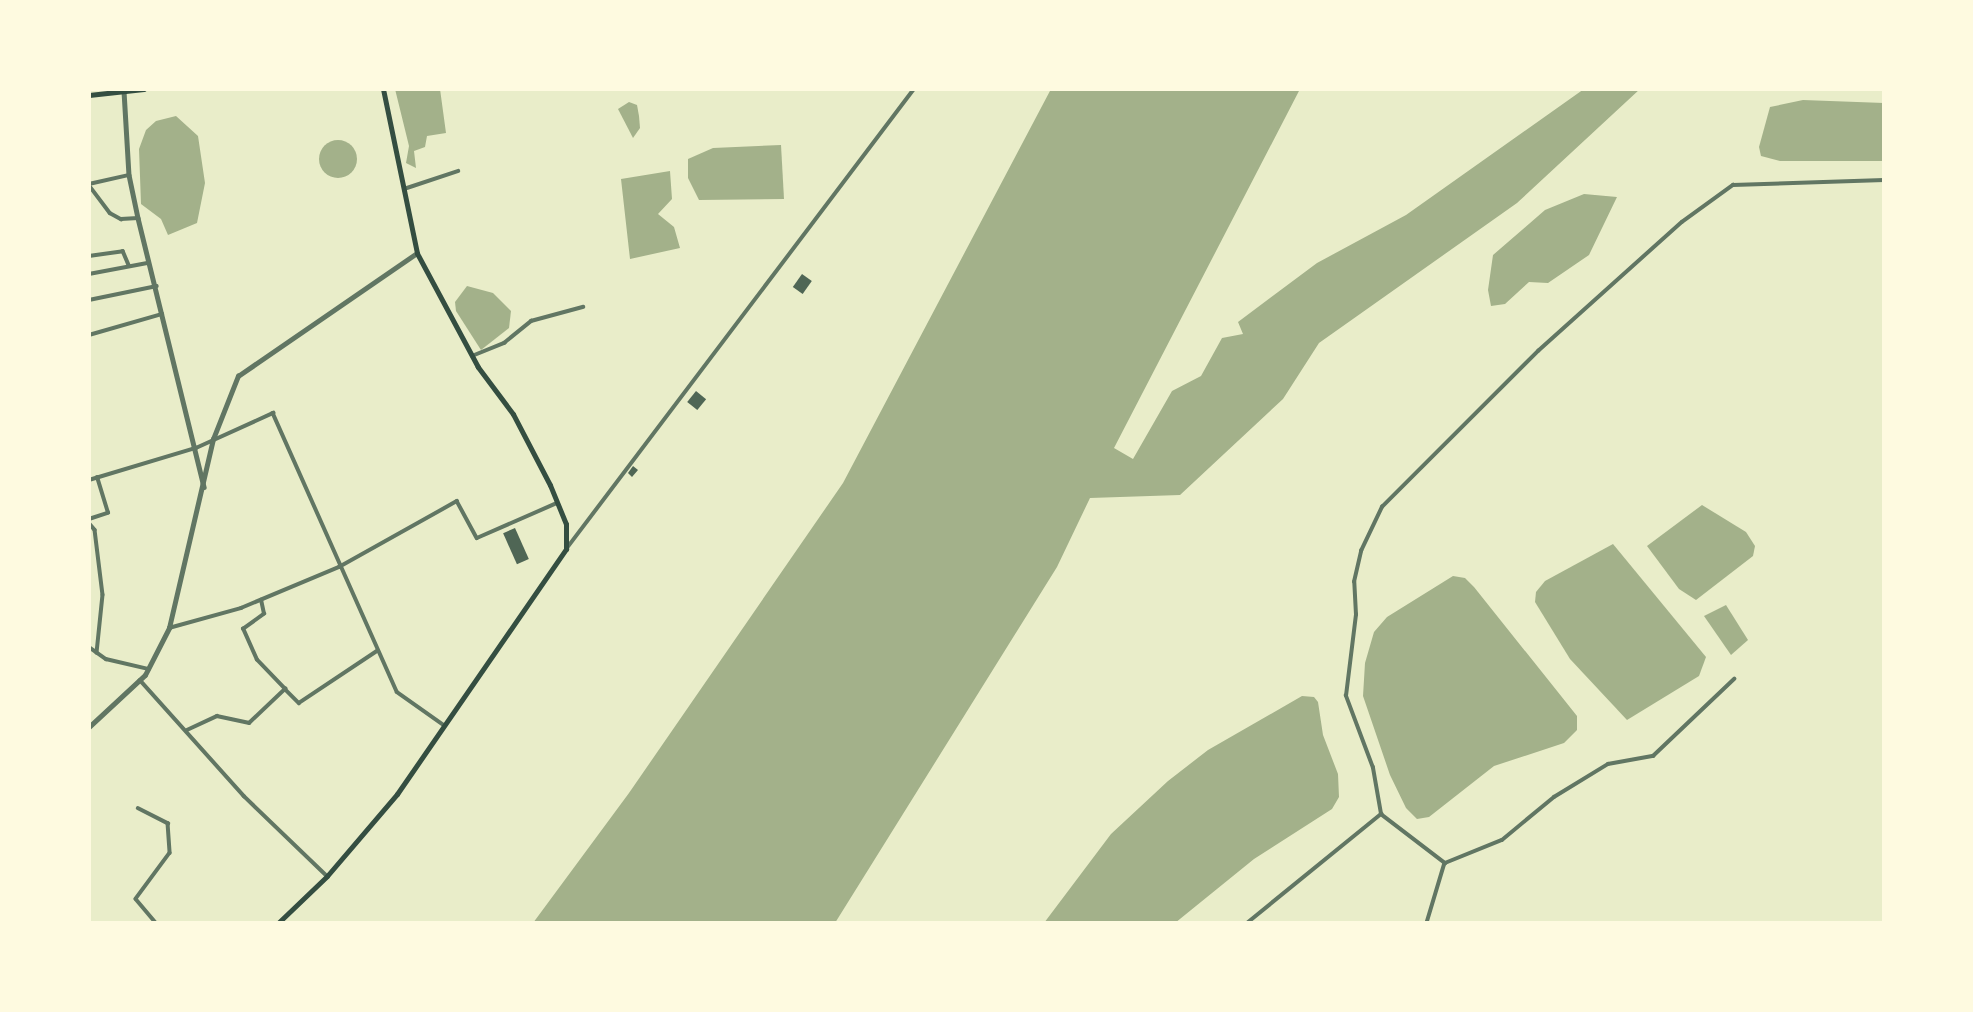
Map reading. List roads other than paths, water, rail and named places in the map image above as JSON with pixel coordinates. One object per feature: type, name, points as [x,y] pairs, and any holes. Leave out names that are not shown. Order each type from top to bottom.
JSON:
[{"type":"main road","points":[[89,95],[144,89]]},
{"type":"main road","points":[[278,923],[327,876],[397,794],[566,550],[566,524],[513,414],[472,356],[417,253],[383,89]]},
{"type":"street","points":[[566,550],[914,89]]},
{"type":"street","points":[[124,91],[129,175],[147,263],[164,313],[204,490]]},
{"type":"street","points":[[402,190],[458,171]]},
{"type":"street","points":[[129,175],[89,184],[110,213],[121,219],[138,218]]},
{"type":"street","points":[[1445,863],[1381,814],[1373,768],[1346,696],[1356,615],[1354,582],[1361,551],[1382,507],[1538,351],[1682,222],[1733,185],[1884,180]]},
{"type":"street","points":[[89,256],[123,251],[129,265]]},
{"type":"street","points":[[89,727],[149,669],[169,628],[204,490],[213,439],[238,376],[417,253]]},
{"type":"street","points":[[89,274],[147,263]]},
{"type":"street","points":[[89,300],[157,286]]},
{"type":"street","points":[[472,356],[504,343],[531,321],[583,307]]},
{"type":"street","points":[[89,335],[164,313]]},
{"type":"street","points":[[89,480],[196,448],[273,413],[397,692],[444,725]]},
{"type":"street","points":[[97,478],[108,513],[89,521],[95,530],[103,595],[97,653]]},
{"type":"street","points":[[169,628],[261,600],[340,567],[457,501],[477,538],[557,503]]},
{"type":"street","points":[[261,600],[266,612],[243,629],[257,660],[299,703],[377,652]]},
{"type":"street","points":[[89,647],[106,659],[149,669]]},
{"type":"street","points":[[140,680],[244,796],[327,876]]},
{"type":"street","points":[[1445,863],[1503,840],[1554,797],[1608,764],[1653,756],[1734,680]]},
{"type":"street","points":[[187,730],[217,716],[249,723],[285,689]]},
{"type":"street","points":[[138,808],[168,823],[170,853],[136,900],[156,923]]},
{"type":"street","points":[[1247,923],[1381,814]]},
{"type":"street","points":[[1427,923],[1445,863]]}]
